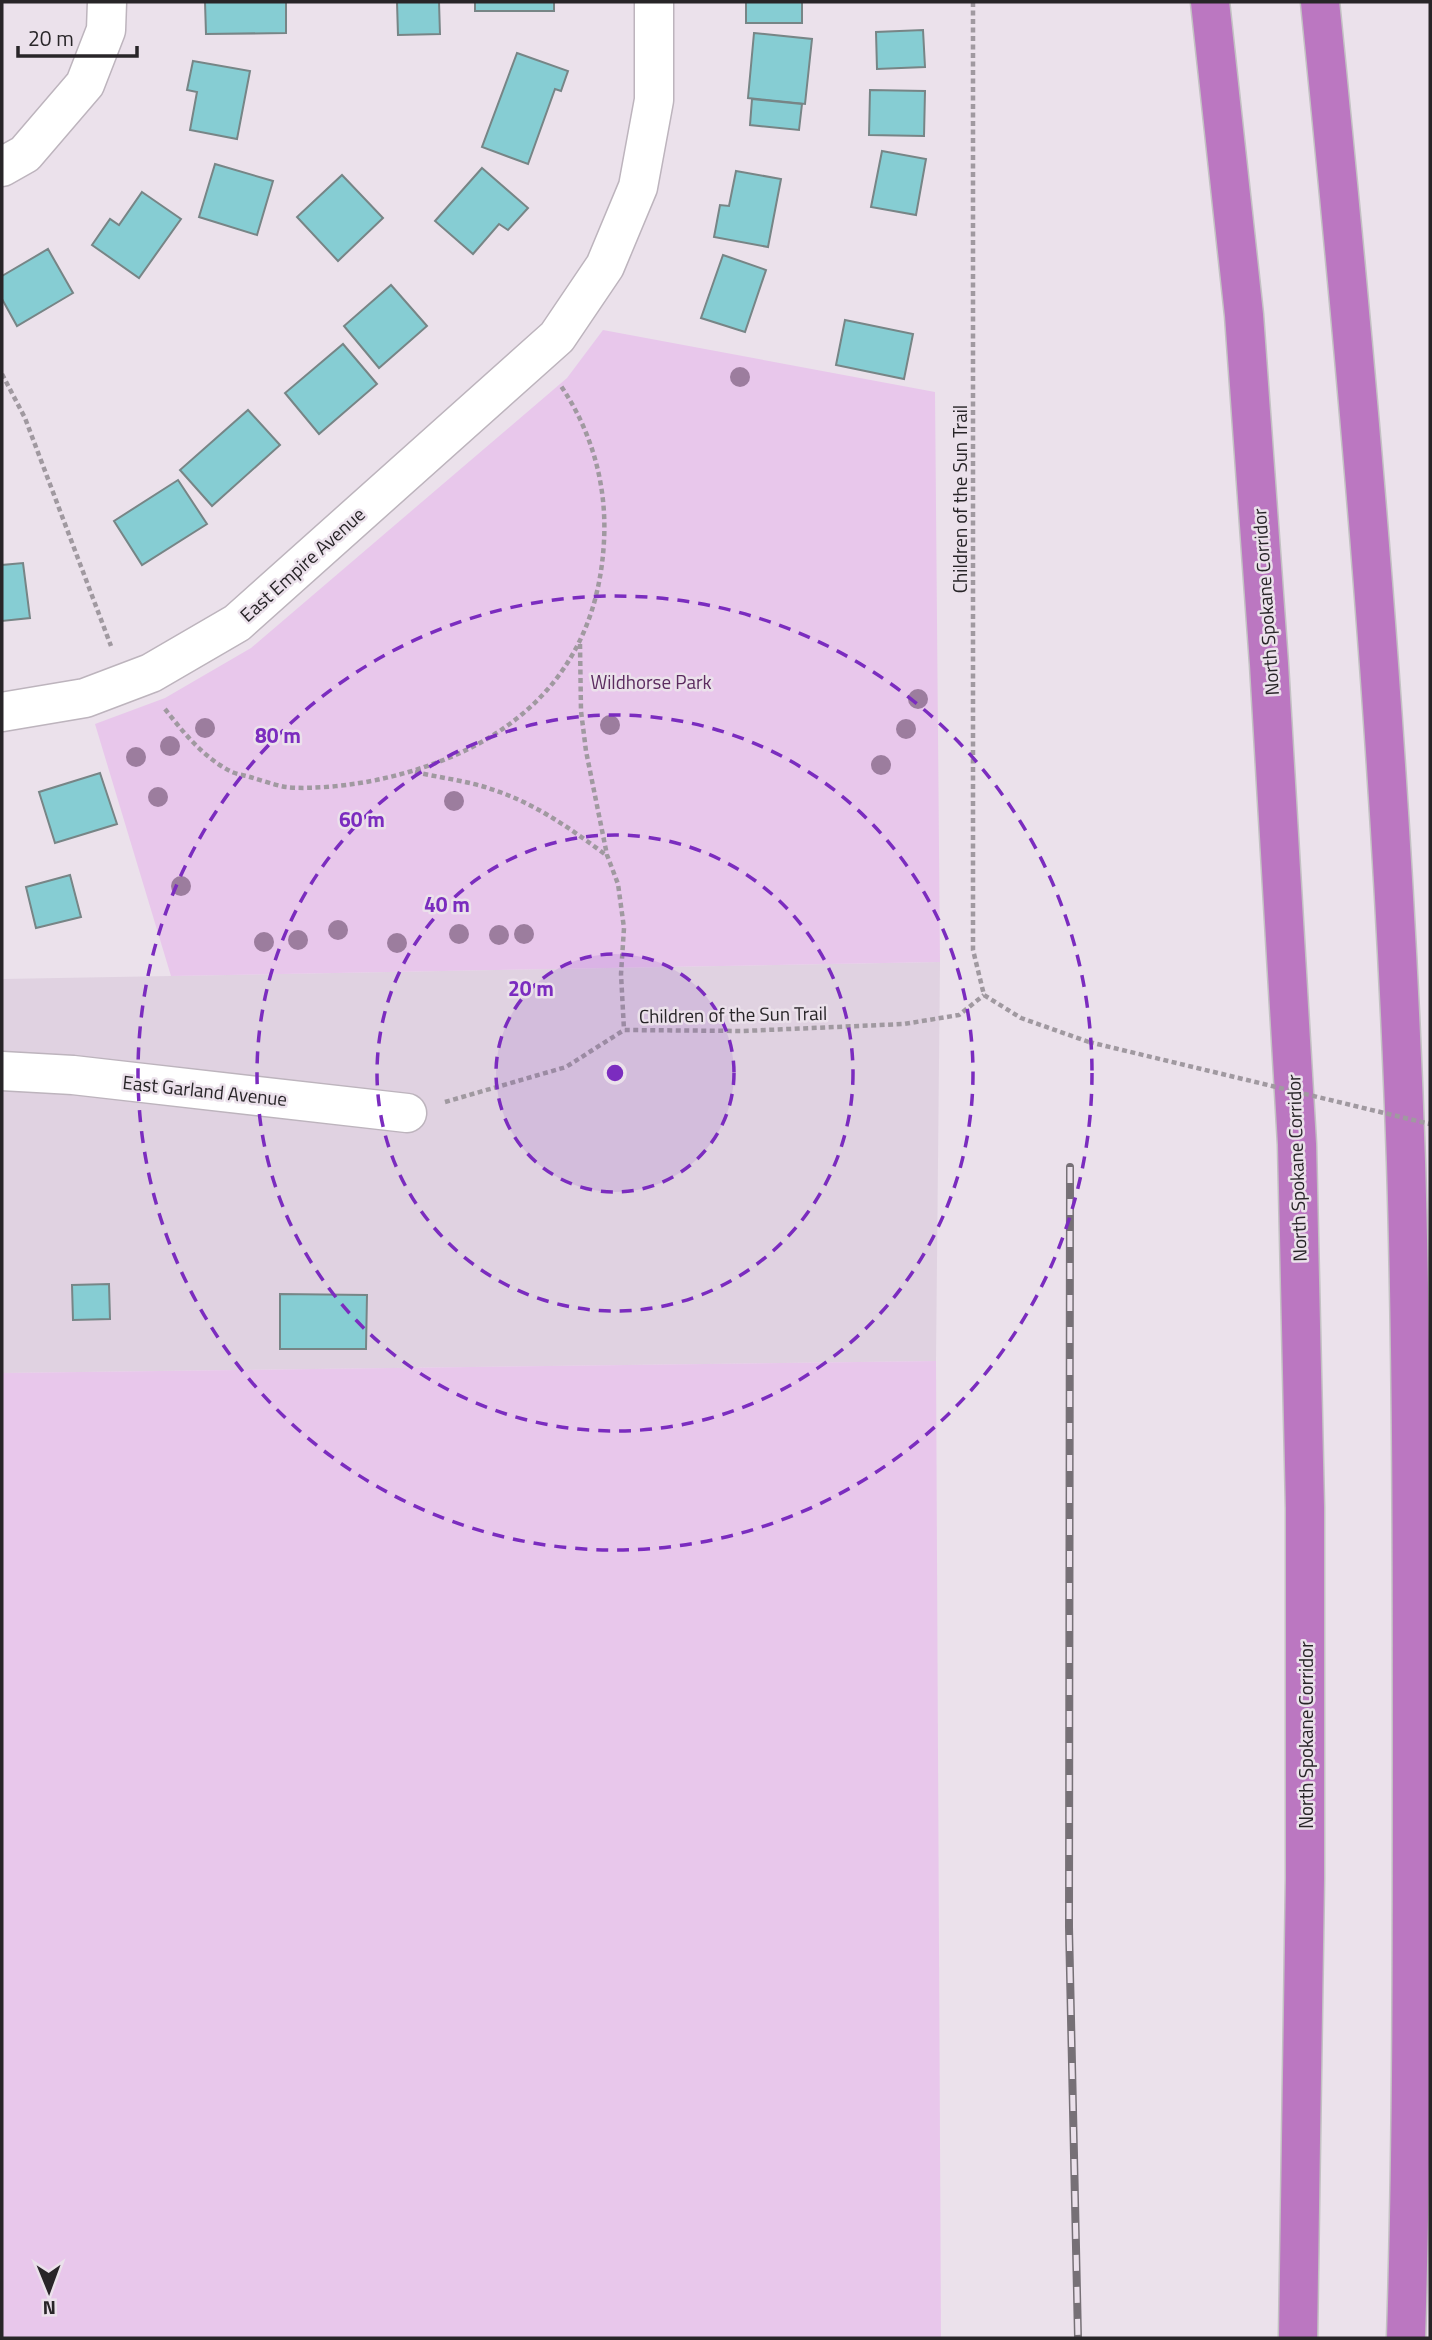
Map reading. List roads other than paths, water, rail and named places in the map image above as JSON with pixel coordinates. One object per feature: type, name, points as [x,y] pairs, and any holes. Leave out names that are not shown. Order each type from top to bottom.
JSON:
[{"type":"highway","name":"North Spokane Corridor","points":[[1210,2],[1244,315],[1269,664],[1297,1143],[1305,1508],[1305,1878],[1298,2338]]},
{"type":"highway","points":[[1320,2],[1364,466],[1385,763],[1406,1161],[1412,1446],[1411,2156],[1406,2338]]},
{"type":"street","points":[[2,167],[25,155],[85,85],[106,30],[107,2]]},
{"type":"street","name":"East Empire Avenue","points":[[2,712],[85,698],[138,678],[237,623],[548,345],[605,266],[638,187],[654,100],[654,2]]},
{"type":"street","name":"East Garland Avenue","points":[[2,1070],[73,1075],[407,1113]]},
{"type":"railway","points":[[1070,1167],[1069,1927],[1078,2338]]},
{"type":"park label","name":"Wildhorse Park","points":[[651,681]]}]
